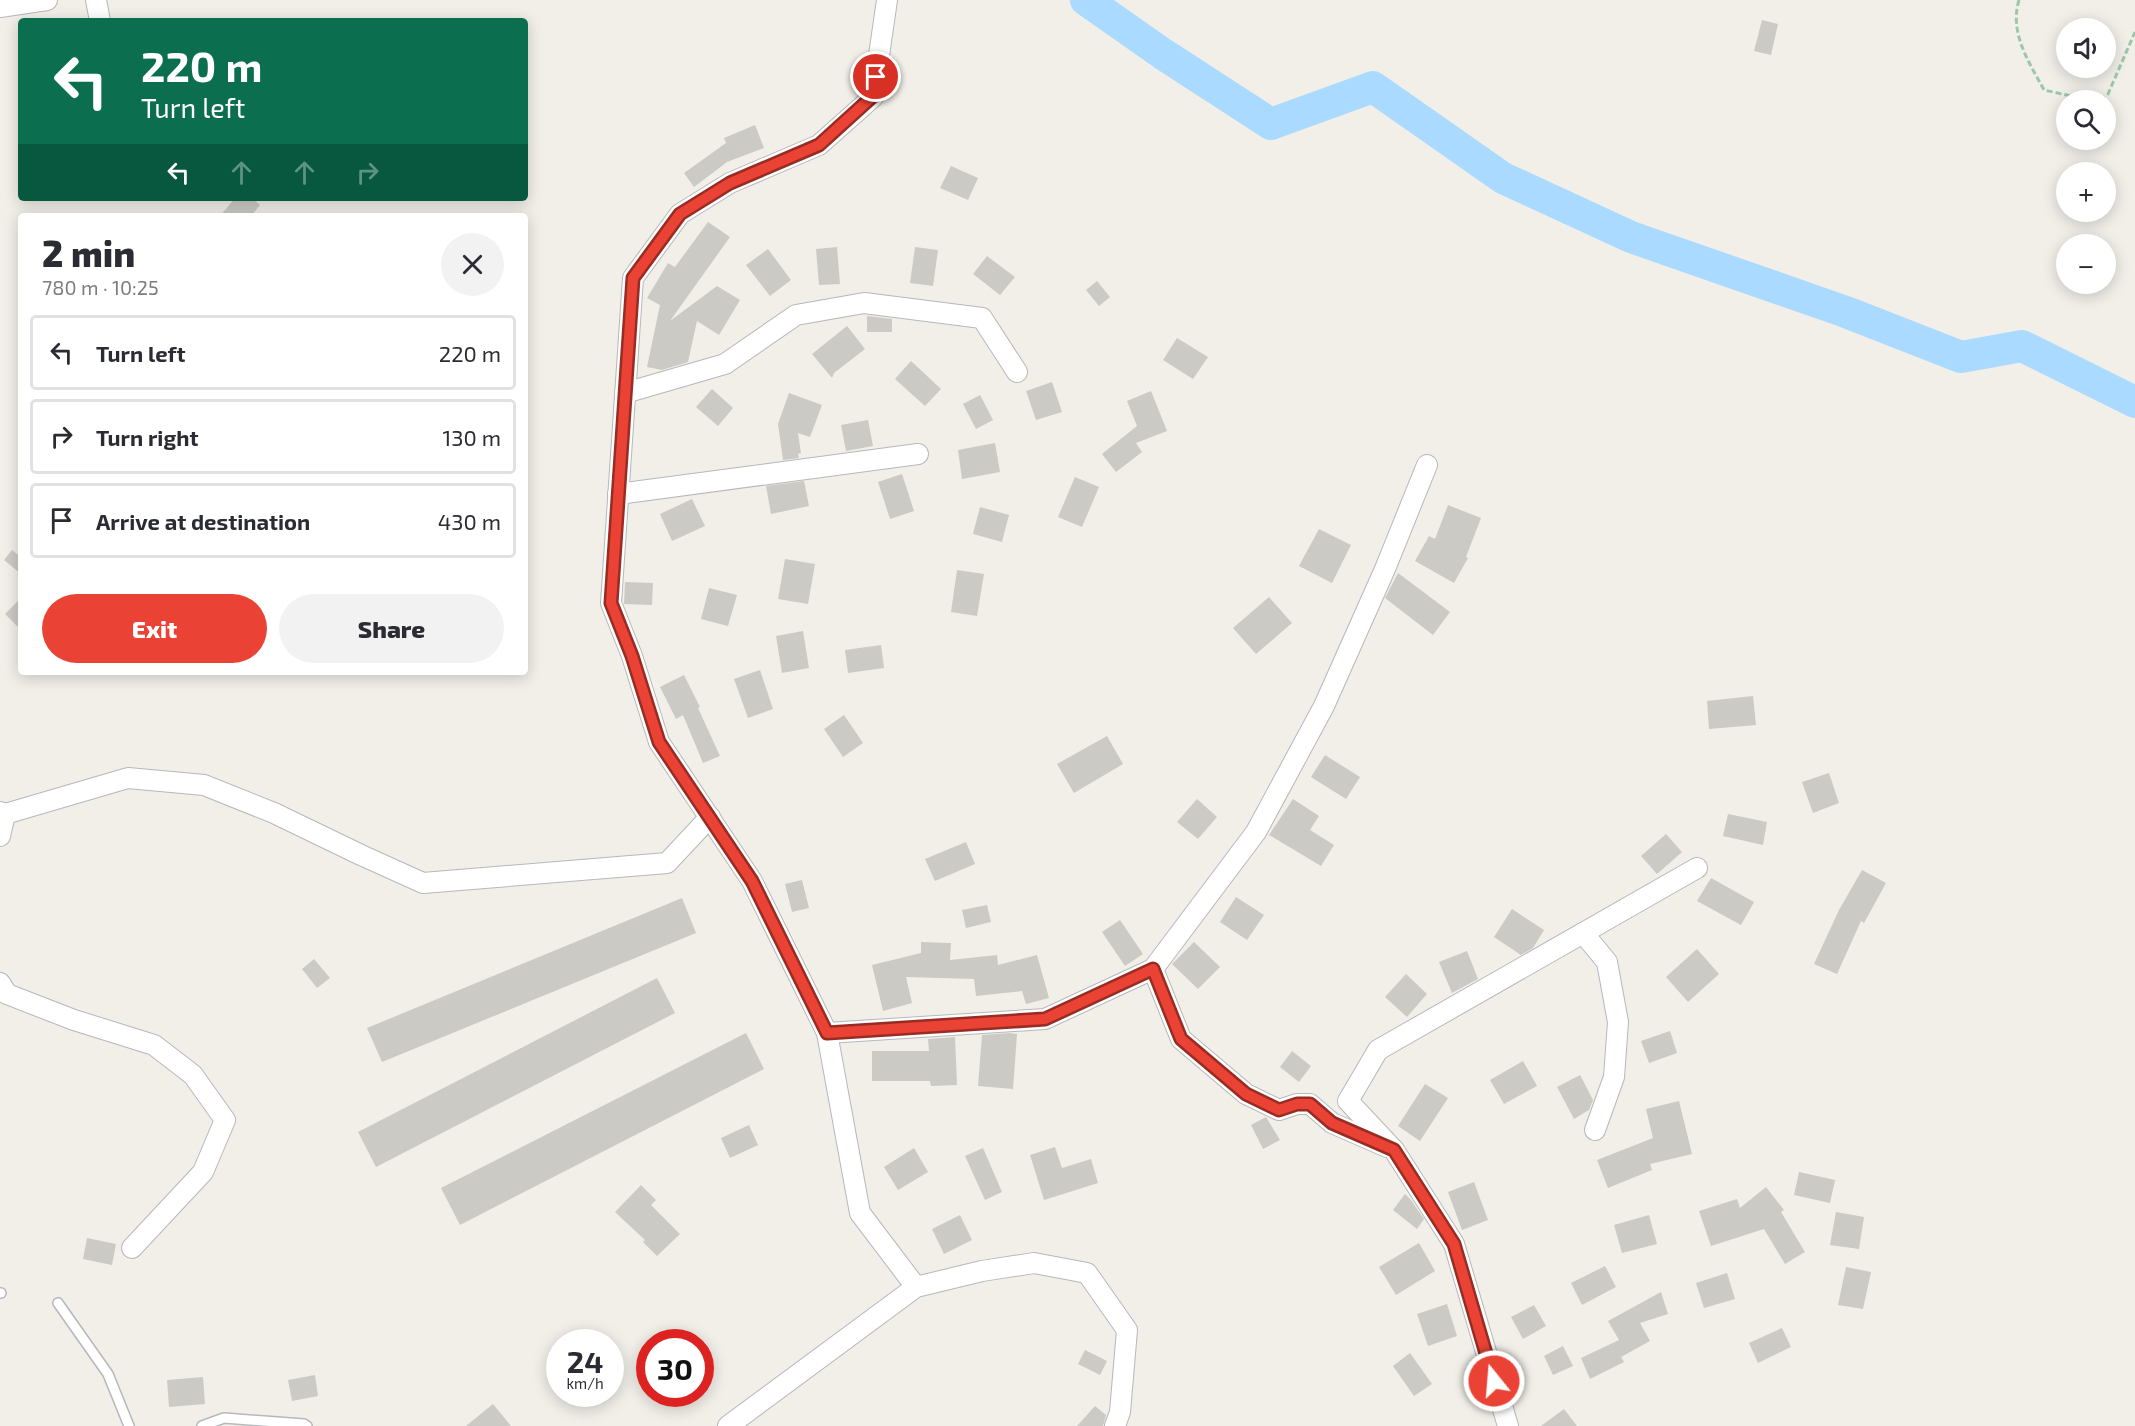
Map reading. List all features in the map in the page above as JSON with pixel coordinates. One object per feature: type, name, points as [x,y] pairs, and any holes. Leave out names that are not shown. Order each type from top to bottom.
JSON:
[{"type":"street","points":[[0,7],[47,0]]},
{"type":"street","points":[[96,0],[99,18]]},
{"type":"street","points":[[887,0],[873,96],[819,145],[730,183],[680,214],[633,278],[611,603],[632,656],[659,742],[752,881],[827,1033],[860,1213],[916,1287]]},
{"type":"street","points":[[626,393],[725,364],[796,315],[864,303],[982,318],[1017,372]]},
{"type":"street","points":[[618,494],[918,454]]},
{"type":"street","points":[[827,1033],[1045,1019],[1153,969],[1256,832],[1324,706],[1385,569],[1427,465]]},
{"type":"street","points":[[0,836],[3,813],[128,778],[204,785],[274,813],[423,883],[667,863],[710,818]]},
{"type":"street","points":[[1508,1426],[1454,1244],[1394,1150],[1348,1101],[1378,1050],[1697,868]]},
{"type":"street","points":[[1583,933],[1607,962],[1618,1022],[1614,1077],[1595,1130]]},
{"type":"street","points":[[1153,969],[1181,1039],[1246,1094],[1279,1110],[1297,1104],[1310,1104],[1332,1123],[1394,1150]]},
{"type":"street","points":[[0,983],[7,994],[74,1020],[154,1045],[193,1075],[225,1120],[203,1172],[132,1248]]},
{"type":"street","points":[[728,1426],[916,1287],[982,1271],[1034,1263],[1087,1273],[1127,1330],[1120,1412],[1114,1426]]},
{"type":"lane","points":[[58,1303],[108,1374],[129,1426]]},
{"type":"lane","points":[[202,1426],[224,1418],[307,1426]]},
{"type":"path","points":[[2019,0],[2015,13],[2022,51],[2044,90],[2056,93]]},
{"type":"path","points":[[2110,90],[2135,32]]},
{"type":"building","points":[[1762,20],[1778,24],[1771,55],[1754,51]]},
{"type":"building","points":[[755,125],[764,148],[727,162],[694,187],[684,173],[726,143],[724,138]]},
{"type":"building","points":[[951,166],[978,178],[968,200],[940,188]]},
{"type":"building","points":[[232,201],[255,201],[260,205],[253,213],[222,213]]},
{"type":"building","points":[[708,222],[730,237],[670,321],[717,286],[740,300],[719,335],[697,321],[688,362],[662,370],[647,367],[660,305],[647,298],[668,263],[675,267]]},
{"type":"building","points":[[837,247],[840,284],[819,285],[816,249]]},
{"type":"building","points":[[915,247],[938,250],[933,286],[910,283]]},
{"type":"building","points":[[768,249],[791,280],[770,296],[746,265]]},
{"type":"building","points":[[987,256],[1015,277],[1000,295],[973,274]]},
{"type":"building","points":[[1097,281],[1110,297],[1099,306],[1086,290]]},
{"type":"building","points":[[867,316],[892,319],[892,332],[867,332]]},
{"type":"building","points":[[847,326],[865,349],[834,373],[832,378],[812,354]]},
{"type":"building","points":[[1177,338],[1208,357],[1193,379],[1163,360]]},
{"type":"building","points":[[911,361],[941,389],[925,406],[895,379]]},
{"type":"building","points":[[1052,382],[1062,412],[1036,420],[1026,391]]},
{"type":"building","points":[[712,389],[733,408],[718,426],[696,407]]},
{"type":"building","points":[[1151,391],[1167,431],[1136,443],[1142,452],[1116,472],[1102,454],[1137,426],[1127,401]]},
{"type":"building","points":[[789,393],[822,405],[810,437],[798,433],[801,453],[798,454],[799,458],[783,460],[778,424]]},
{"type":"building","points":[[980,395],[993,420],[976,429],[963,404]]},
{"type":"building","points":[[868,420],[873,446],[846,451],[841,425]]},
{"type":"building","points":[[995,443],[1000,472],[962,479],[958,450]]},
{"type":"building","points":[[902,474],[914,511],[890,519],[878,482]]},
{"type":"building","points":[[1075,477],[1099,487],[1082,527],[1058,517]]},
{"type":"building","points":[[804,481],[809,506],[771,514],[766,486]]},
{"type":"building","points":[[692,499],[705,526],[672,541],[660,514]]},
{"type":"building","points":[[1448,505],[1481,518],[1466,557],[1468,558],[1454,583],[1415,561],[1429,536],[1435,539]]},
{"type":"building","points":[[980,507],[1009,515],[1002,542],[973,534]]},
{"type":"building","points":[[1319,529],[1351,545],[1332,583],[1299,566]]},
{"type":"building","points":[[12,550],[18,555],[18,572],[4,560]]},
{"type":"building","points":[[785,559],[815,564],[808,604],[778,599]]},
{"type":"building","points":[[957,570],[984,574],[977,616],[951,612]]},
{"type":"building","points":[[1398,573],[1450,612],[1433,635],[1385,598]]},
{"type":"building","points":[[625,582],[653,583],[652,605],[624,604]]},
{"type":"building","points":[[709,588],[737,595],[728,626],[701,619]]},
{"type":"building","points":[[1269,597],[1292,623],[1256,654],[1233,628]]},
{"type":"building","points":[[18,601],[18,627],[5,614]]},
{"type":"building","points":[[803,631],[809,668],[782,673],[776,636]]},
{"type":"building","points":[[881,645],[884,668],[848,673],[845,650]]},
{"type":"building","points":[[760,670],[773,709],[748,718],[734,679]]},
{"type":"building","points":[[684,675],[720,756],[703,763],[683,715],[676,719],[660,687]]},
{"type":"building","points":[[1753,696],[1756,725],[1709,729],[1707,701]]},
{"type":"building","points":[[844,715],[863,743],[843,757],[824,729]]},
{"type":"building","points":[[1107,736],[1123,764],[1074,793],[1057,764]]},
{"type":"building","points":[[1325,755],[1360,777],[1346,799],[1311,777]]},
{"type":"building","points":[[1829,773],[1839,803],[1813,813],[1802,782]]},
{"type":"building","points":[[1197,799],[1217,817],[1198,839],[1177,822]]},
{"type":"building","points":[[1293,799],[1319,816],[1310,830],[1334,845],[1321,866],[1269,835]]},
{"type":"building","points":[[1728,814],[1767,822],[1763,845],[1723,836]]},
{"type":"building","points":[[1666,834],[1682,852],[1657,874],[1641,856]]},
{"type":"building","points":[[966,842],[975,864],[935,881],[925,859]]},
{"type":"building","points":[[1862,870],[1886,883],[1864,923],[1861,921],[1837,974],[1814,964],[1839,910]]},
{"type":"building","points":[[1711,878],[1754,902],[1741,925],[1697,901]]},
{"type":"building","points":[[802,880],[809,908],[792,912],[785,884]]},
{"type":"building","points":[[1236,897],[1264,915],[1247,940],[1220,922]]},
{"type":"building","points":[[682,898],[696,933],[382,1062],[367,1028]]},
{"type":"building","points":[[987,905],[991,922],[966,928],[962,910]]},
{"type":"building","points":[[1512,909],[1544,930],[1533,948],[1521,955],[1494,937]]},
{"type":"building","points":[[1120,920],[1143,954],[1125,966],[1102,932]]},
{"type":"building","points":[[921,942],[951,943],[950,960],[997,955],[998,965],[1037,955],[1049,998],[1026,1004],[1022,991],[976,996],[974,979],[906,977],[912,1003],[883,1011],[872,965],[921,953]]},
{"type":"building","points":[[1194,942],[1220,967],[1198,989],[1172,964]]},
{"type":"building","points":[[1697,949],[1719,974],[1688,1002],[1666,977]]},
{"type":"building","points":[[1467,951],[1478,979],[1452,993],[1439,962]]},
{"type":"building","points":[[314,959],[330,978],[317,988],[302,969]]},
{"type":"building","points":[[1406,974],[1427,994],[1407,1017],[1385,997]]},
{"type":"building","points":[[657,978],[675,1013],[376,1167],[358,1132]]},
{"type":"building","points":[[1670,1031],[1677,1053],[1649,1063],[1641,1041]]},
{"type":"building","points":[[746,1033],[764,1069],[460,1225],[441,1188]]},
{"type":"building","points":[[1017,1034],[1013,1089],[978,1086],[982,1035]]},
{"type":"building","points":[[955,1037],[957,1085],[931,1086],[930,1081],[872,1081],[872,1051],[929,1051],[928,1039]]},
{"type":"building","points":[[1292,1051],[1311,1066],[1299,1082],[1280,1067]]},
{"type":"building","points":[[1523,1061],[1537,1086],[1504,1104],[1490,1080]]},
{"type":"building","points":[[1580,1075],[1593,1100],[1589,1110],[1574,1119],[1557,1087]]},
{"type":"building","points":[[1425,1084],[1448,1098],[1420,1141],[1398,1126]]},
{"type":"building","points":[[1679,1101],[1692,1154],[1650,1164],[1652,1170],[1608,1188],[1597,1160],[1653,1138],[1646,1109]]},
{"type":"building","points":[[1266,1117],[1280,1140],[1263,1149],[1251,1125]]},
{"type":"building","points":[[749,1125],[758,1145],[730,1158],[721,1138]]},
{"type":"building","points":[[1055,1147],[1062,1168],[1091,1159],[1098,1183],[1044,1200],[1030,1155]]},
{"type":"building","points":[[914,1148],[928,1172],[898,1190],[884,1167]]},
{"type":"building","points":[[983,1148],[1002,1192],[985,1200],[965,1156]]},
{"type":"building","points":[[1799,1172],[1835,1180],[1830,1203],[1794,1195]]},
{"type":"building","points":[[1474,1182],[1488,1220],[1462,1230],[1448,1192]]},
{"type":"building","points":[[641,1185],[656,1200],[651,1205],[680,1234],[657,1256],[643,1242],[645,1240],[615,1212]]},
{"type":"building","points":[[1766,1187],[1784,1210],[1781,1212],[1805,1252],[1785,1264],[1764,1229],[1711,1246],[1699,1211],[1737,1199],[1740,1208]]},
{"type":"building","points":[[1405,1194],[1424,1219],[1417,1229],[1393,1210]]},
{"type":"building","points":[[1836,1212],[1864,1217],[1859,1249],[1830,1245]]},
{"type":"building","points":[[960,1215],[972,1240],[944,1254],[932,1229]]},
{"type":"building","points":[[1649,1215],[1657,1244],[1622,1253],[1614,1225]]},
{"type":"building","points":[[87,1238],[116,1244],[112,1265],[83,1259]]},
{"type":"building","points":[[1419,1243],[1435,1271],[1396,1295],[1379,1267]]},
{"type":"building","points":[[1605,1266],[1616,1287],[1582,1305],[1571,1283]]},
{"type":"building","points":[[1846,1267],[1871,1272],[1863,1309],[1838,1305]]},
{"type":"building","points":[[1727,1273],[1735,1299],[1704,1308],[1696,1283]]},
{"type":"building","points":[[1661,1292],[1668,1314],[1640,1323],[1650,1341],[1621,1357],[1624,1362],[1590,1379],[1581,1358],[1619,1340],[1608,1321]]},
{"type":"building","points":[[1447,1304],[1457,1336],[1428,1346],[1417,1314]]},
{"type":"building","points":[[1534,1305],[1546,1326],[1523,1339],[1511,1317]]},
{"type":"building","points":[[1782,1328],[1791,1347],[1758,1363],[1749,1343]]},
{"type":"building","points":[[1563,1346],[1573,1366],[1553,1375],[1544,1356]]},
{"type":"building","points":[[1085,1350],[1107,1361],[1100,1375],[1078,1364]]},
{"type":"building","points":[[1410,1353],[1432,1384],[1414,1396],[1393,1366]]},
{"type":"building","points":[[315,1375],[318,1396],[292,1401],[288,1380]]},
{"type":"building","points":[[203,1377],[205,1404],[169,1407],[167,1380]]},
{"type":"building","points":[[493,1404],[511,1426],[466,1426]]},
{"type":"building","points":[[1095,1406],[1106,1415],[1103,1426],[1077,1426]]},
{"type":"building","points":[[1564,1409],[1577,1426],[1541,1426]]},
{"type":"waterway","points":[[1086,0],[1163,54],[1271,124],[1373,87],[1503,178],[1631,237],[1846,312],[1961,357],[2022,346],[2135,402]]},
{"type":"route","points":[[876,77],[873,96],[819,145],[730,183],[680,214],[633,278],[611,603],[632,656],[659,742],[752,881],[827,1033],[1045,1019],[1153,969],[1181,1039],[1246,1094],[1279,1110],[1297,1104],[1310,1104],[1332,1123],[1394,1150],[1454,1244],[1494,1381]]}]
